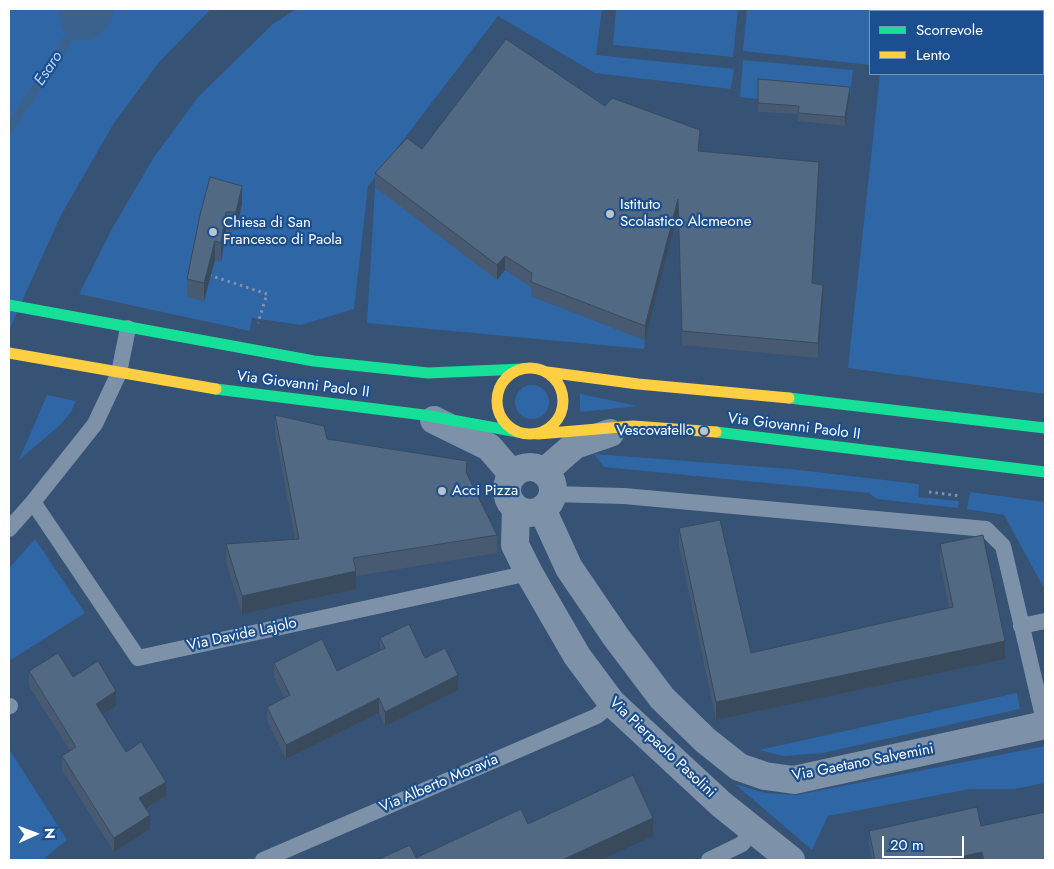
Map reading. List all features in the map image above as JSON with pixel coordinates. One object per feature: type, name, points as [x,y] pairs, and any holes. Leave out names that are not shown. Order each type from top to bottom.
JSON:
[{"type":"street","name":"Via Giovanni Paolo II","points":[[9,305],[93,322],[314,361],[428,373],[522,369]]},
{"type":"street","name":"Via Giovanni Paolo II","points":[[9,353],[192,386],[290,400],[424,415],[518,432]]},
{"type":"street","points":[[522,369],[539,369],[547,372],[556,380],[561,389],[562,411],[557,421],[549,429],[538,434],[527,435],[509,427],[502,419],[498,410],[497,399],[499,389],[504,380],[512,373],[522,369]]},
{"type":"street","name":"Via Giovanni Paolo II","points":[[547,372],[638,384],[828,402],[1045,428]]},
{"type":"street","points":[[424,415],[489,448],[513,475],[518,470],[530,467],[538,496]]},
{"type":"street","name":"Via Giovanni Paolo II","points":[[538,434],[633,426],[723,433],[1045,472]]},
{"type":"street","points":[[538,496],[575,445],[633,426]]},
{"type":"street","name":"Via Pierpaolo Pasolini","points":[[538,496],[515,545],[577,656],[612,702],[721,804],[791,860]]},
{"type":"street","name":"Via Gaetano Salvemini","points":[[538,496],[569,568],[616,637],[657,690],[705,740],[738,767],[765,776],[794,780],[1045,725]]},
{"type":"lane","points":[[9,529],[95,424],[120,373],[128,328]]},
{"type":"lane","points":[[538,496],[624,496],[986,529],[1003,546],[1045,725]]},
{"type":"lane","name":"Via Davide Lajolo","points":[[33,502],[138,658],[529,573]]},
{"type":"lane","points":[[1021,626],[1045,621]]},
{"type":"lane","name":"Via Alberto Moravia","points":[[263,860],[597,716],[612,702]]},
{"type":"lane","points":[[709,860],[742,844],[753,830]]},
{"type":"path","points":[[205,274],[267,294],[257,328]]},
{"type":"path","points":[[929,492],[960,496]]},
{"type":"shaded area","points":[[9,9],[211,9],[159,62],[114,123],[61,215],[9,330]]},
{"type":"shaded area","points":[[296,9],[602,9],[596,55],[734,69],[731,89],[595,73],[498,16],[368,186],[354,309],[301,325],[252,318],[250,331],[79,294],[113,227],[154,157],[199,96],[273,24]]},
{"type":"shaded area","points":[[616,9],[738,9],[733,57],[613,45]]},
{"type":"shaded area","points":[[747,9],[1045,9],[1045,394],[848,368],[880,75],[1044,75],[1044,10],[869,10],[869,65],[743,51]]},
{"type":"shaded area","points":[[743,60],[853,70],[850,96],[758,88],[758,99],[740,97]]},
{"type":"shaded area","points":[[375,187],[532,287],[531,296],[645,340],[644,349],[367,323]]},
{"type":"shaded area","points":[[532,385],[544,390],[549,402],[544,414],[532,419],[520,414],[515,402],[520,390]]},
{"type":"shaded area","points":[[581,394],[638,406],[580,412]]},
{"type":"shaded area","points":[[47,395],[76,401],[71,412],[60,425],[19,460]]},
{"type":"shaded area","points":[[594,454],[790,469],[919,484],[918,497],[959,501],[958,508],[877,499],[869,493],[604,467]]},
{"type":"shaded area","points":[[970,492],[1045,502],[1045,590],[1004,515],[967,509]]},
{"type":"shaded area","points":[[35,539],[85,613],[9,661],[9,568]]},
{"type":"shaded area","points":[[1017,693],[1020,709],[823,753],[783,756],[759,750]]},
{"type":"shaded area","points":[[1045,746],[1045,783],[1014,789],[970,789],[828,816],[812,850],[735,784],[765,793],[797,795]]},
{"type":"shaded area","points":[[9,749],[67,840],[42,860],[9,860]]},
{"type":"building","points":[[506,39],[605,106],[612,98],[700,130],[698,151],[819,162],[812,283],[823,285],[818,343],[682,331],[678,199],[645,326],[531,282],[532,273],[505,256],[497,265],[375,173],[407,138],[422,149]]},
{"type":"building","points":[[758,79],[850,87],[845,117],[798,113],[799,106],[758,103]]},
{"type":"building","points":[[210,177],[242,186],[236,212],[226,212],[221,243],[215,241],[204,283],[187,279]]},
{"type":"building","points":[[275,415],[324,426],[327,439],[467,461],[466,472],[497,535],[353,558],[356,571],[242,596],[226,544],[299,539]]},
{"type":"building","points":[[720,520],[751,653],[953,607],[940,544],[983,535],[1005,641],[716,702],[679,528]]},
{"type":"building","points":[[409,624],[425,658],[445,648],[458,675],[385,712],[379,698],[286,745],[267,707],[290,695],[274,663],[322,639],[337,671],[385,648],[380,638]]},
{"type":"building","points":[[58,653],[73,677],[98,661],[116,691],[96,704],[126,752],[141,742],[166,782],[139,798],[150,815],[114,838],[62,756],[76,747],[29,671]]},
{"type":"building","points":[[633,775],[653,818],[562,860],[377,860],[410,845],[416,858],[521,809],[528,824]]},
{"type":"building","points":[[977,807],[981,826],[1045,812],[1045,860],[984,860],[982,852],[947,860],[875,860],[869,831]]},
{"type":"waterway","name":"Esaro","points":[[84,15],[89,9]]},
{"type":"waterway","name":"Esaro","points":[[9,129],[84,15]]},
{"type":"traffic: fast","points":[[9,305],[314,361],[428,373],[522,369]]},
{"type":"traffic: fast","points":[[216,389],[424,415],[518,432]]},
{"type":"traffic: fast","points":[[789,398],[1045,428]]},
{"type":"traffic: fast","points":[[716,432],[1045,472]]},
{"type":"traffic: slow","points":[[9,353],[216,389]]},
{"type":"traffic: slow","points":[[530,368],[543,370],[558,383],[561,388],[563,401],[561,414],[548,429],[543,432],[530,434],[517,432],[502,419],[499,414],[497,401],[499,388],[512,373],[517,370],[530,368]]},
{"type":"traffic: slow","points":[[547,372],[638,384],[789,398]]},
{"type":"traffic: slow","points":[[538,434],[633,426],[716,432]]},
{"type":"place","name":"Istituto Scolastico Alcmeone","points":[[610,214]]},
{"type":"place","name":"Chiesa di San Francesco di Paola","points":[[213,232]]},
{"type":"place","name":"Vescovatello","points":[[704,431]]},
{"type":"place","name":"Acci Pizza","points":[[442,491]]}]
